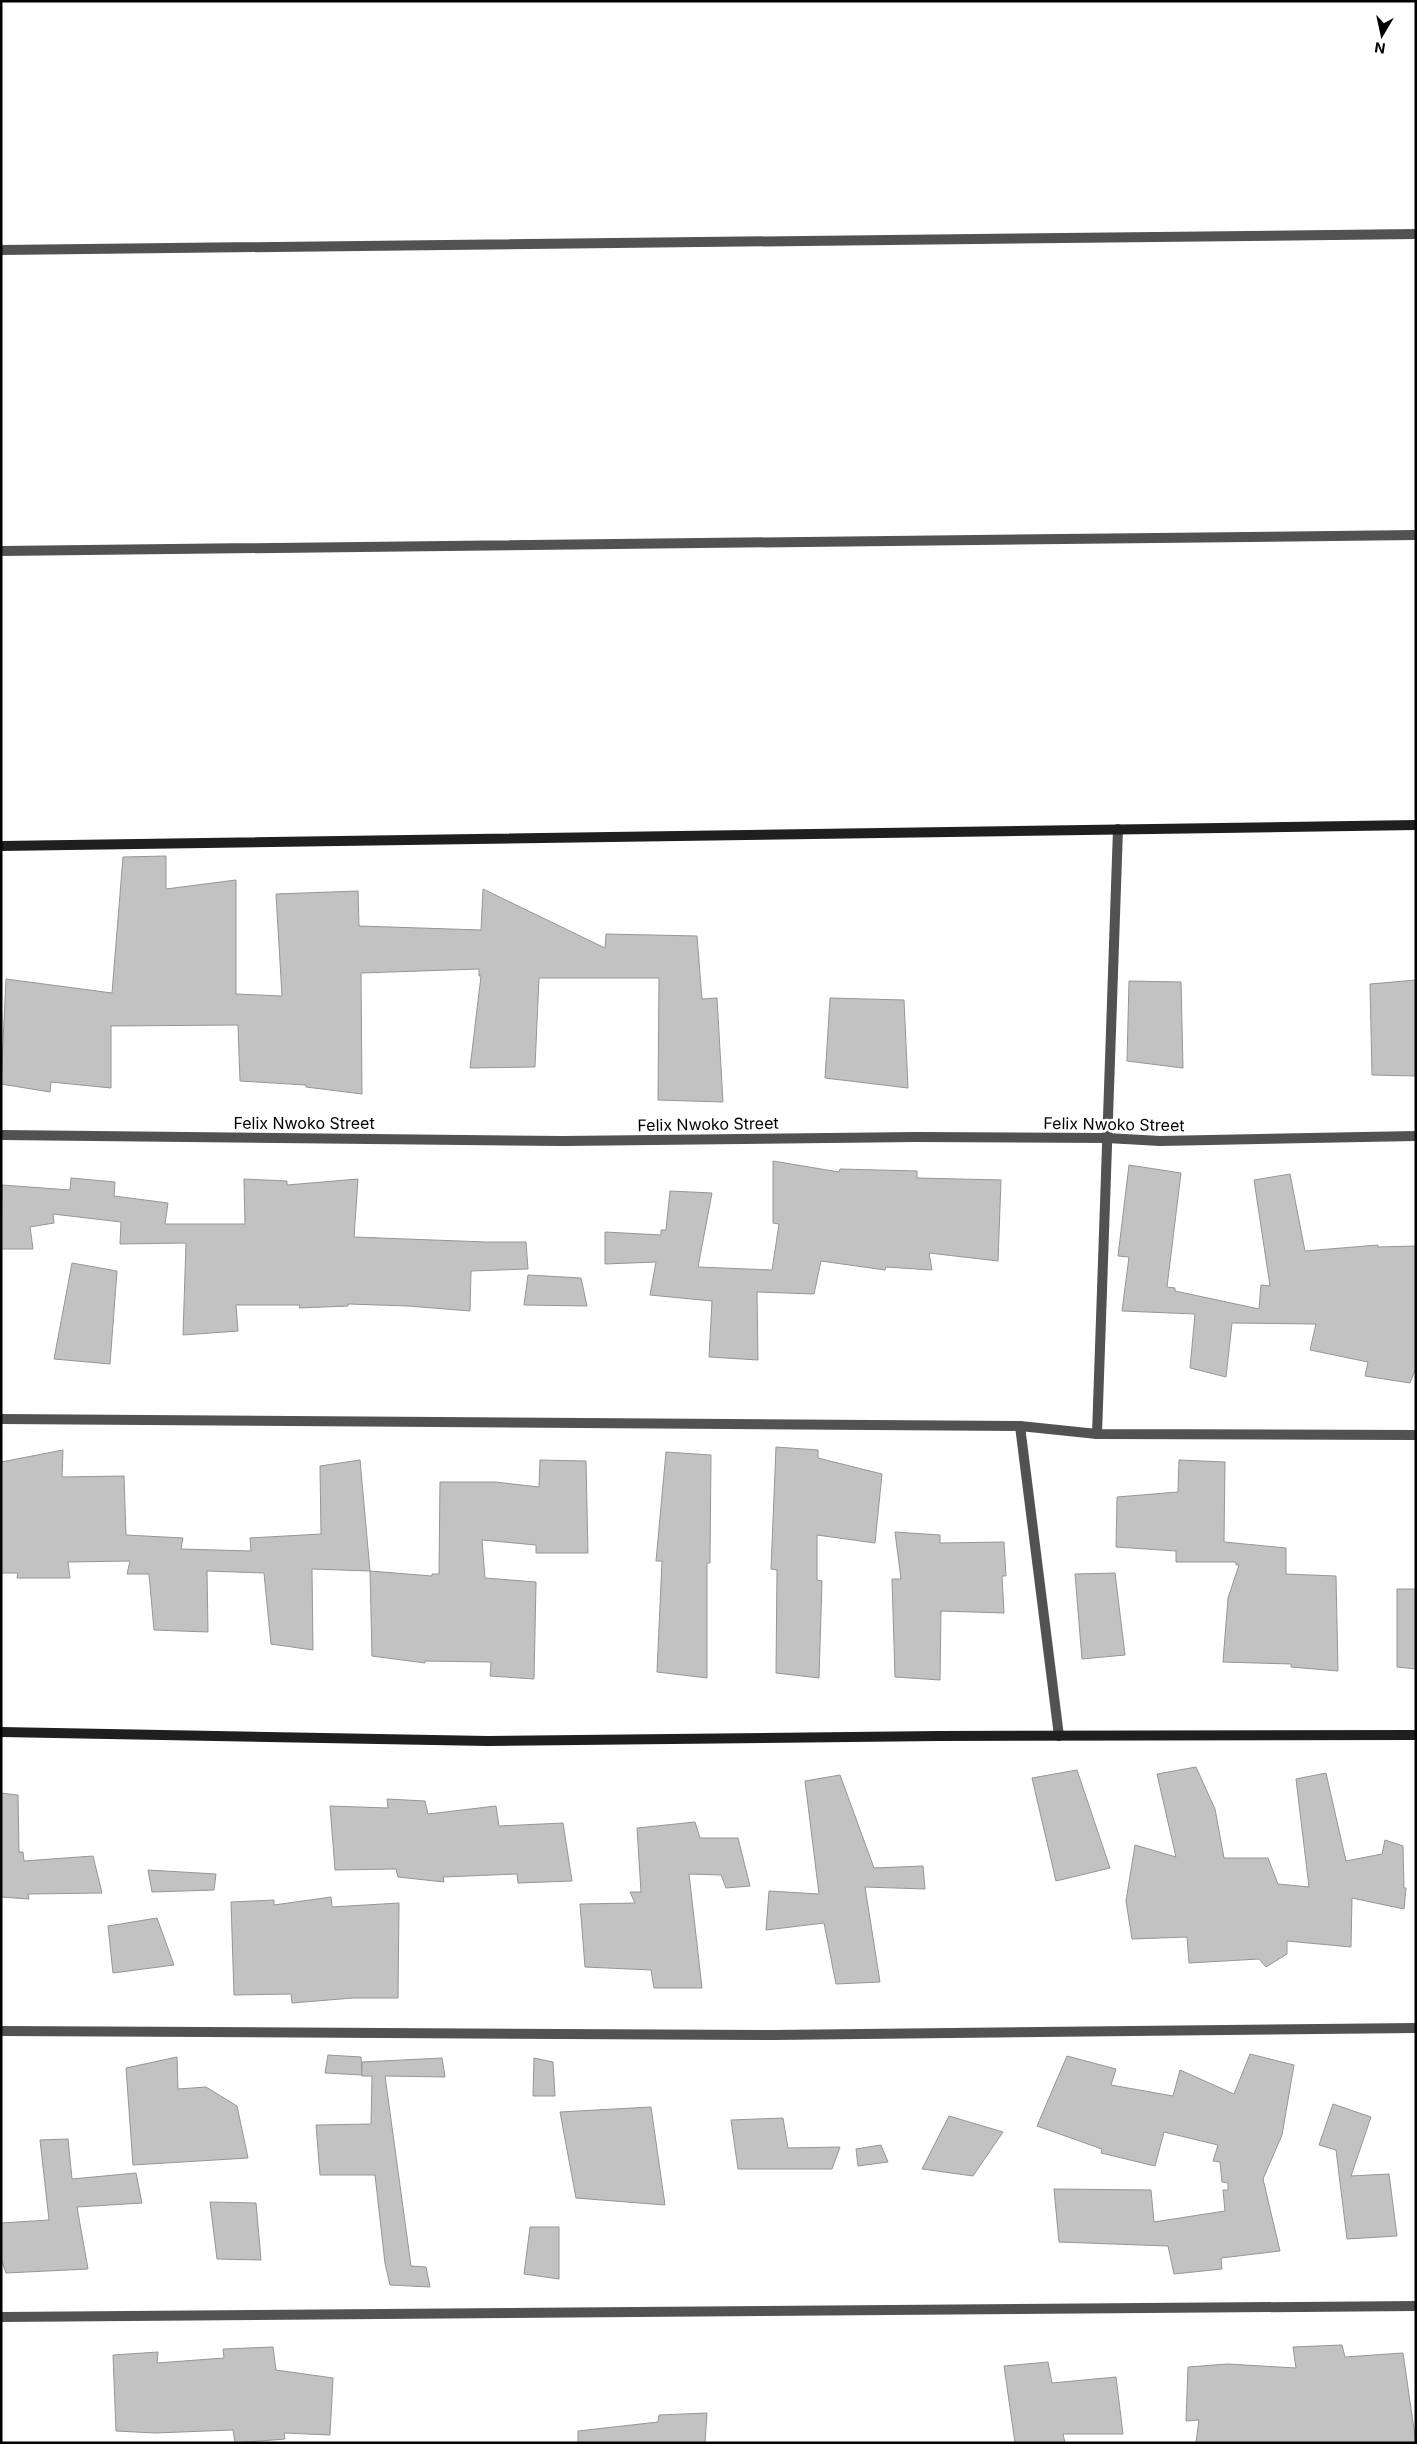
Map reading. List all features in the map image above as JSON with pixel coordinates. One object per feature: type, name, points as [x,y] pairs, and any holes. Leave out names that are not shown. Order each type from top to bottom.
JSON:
[{"type":"street","points":[[1,250],[1416,234]]},
{"type":"street","points":[[1,551],[1416,535]]},
{"type":"street","points":[[1,846],[1416,825]]},
{"type":"street","points":[[1097,1434],[1118,829]]},
{"type":"street","name":"Felix Nwoko Street","points":[[1,1135],[563,1140],[916,1137],[1106,1138],[1160,1141],[1416,1136]]},
{"type":"street","points":[[1,1419],[1020,1426],[1097,1434],[1416,1435]]},
{"type":"street","points":[[1020,1426],[1059,1736]]},
{"type":"street","points":[[1,1732],[488,1741],[1416,1735]]},
{"type":"street","points":[[1,2031],[773,2036],[1416,2028]]},
{"type":"street","points":[[1,2317],[1416,2306]]},
{"type":"building","points":[[166,856],[166,889],[236,880],[236,994],[282,996],[276,894],[358,891],[359,926],[481,930],[483,889],[605,948],[606,934],[697,936],[702,999],[717,998],[723,1102],[658,1100],[659,978],[539,978],[535,1067],[470,1068],[481,976],[479,976],[479,969],[361,973],[362,1094],[306,1087],[306,1085],[240,1081],[238,1025],[111,1026],[111,1088],[51,1082],[50,1092],[1,1084],[6,979],[112,993],[123,857]]},
{"type":"building","points":[[1416,980],[1416,1076],[1372,1075],[1370,984]]},
{"type":"building","points":[[1129,981],[1181,982],[1183,1068],[1127,1061]]},
{"type":"building","points":[[830,998],[904,1000],[908,1088],[825,1078]]},
{"type":"building","points":[[773,1161],[839,1172],[840,1169],[917,1171],[917,1178],[1001,1180],[998,1261],[929,1253],[932,1270],[886,1267],[885,1270],[821,1261],[814,1294],[757,1292],[758,1360],[709,1357],[712,1301],[650,1295],[656,1262],[605,1264],[605,1232],[661,1235],[661,1230],[666,1230],[670,1191],[712,1193],[698,1267],[772,1270],[779,1224],[773,1223]]},
{"type":"building","points":[[1129,1165],[1181,1173],[1167,1287],[1175,1288],[1175,1291],[1259,1309],[1261,1285],[1270,1286],[1254,1180],[1290,1174],[1305,1251],[1378,1245],[1378,1247],[1416,1246],[1416,1368],[1410,1383],[1365,1376],[1368,1362],[1310,1350],[1316,1324],[1232,1323],[1226,1377],[1190,1368],[1195,1314],[1122,1311],[1129,1257],[1118,1256]]},
{"type":"building","points":[[71,1178],[115,1182],[114,1196],[168,1203],[165,1224],[245,1224],[244,1179],[287,1181],[287,1185],[358,1179],[354,1237],[526,1242],[528,1269],[471,1271],[470,1311],[348,1304],[348,1306],[299,1308],[300,1305],[236,1305],[238,1331],[183,1335],[186,1243],[120,1244],[121,1222],[53,1214],[54,1223],[30,1227],[33,1249],[1,1249],[2,1185],[70,1190]]},
{"type":"building","points":[[72,1263],[117,1271],[110,1364],[54,1359]]},
{"type":"building","points":[[528,1275],[581,1278],[587,1306],[524,1305]]},
{"type":"building","points":[[776,1447],[818,1450],[818,1458],[882,1474],[875,1543],[817,1535],[817,1580],[822,1581],[819,1678],[776,1673],[777,1570],[771,1569]]},
{"type":"building","points":[[63,1450],[62,1477],[124,1476],[126,1535],[183,1538],[181,1549],[251,1551],[250,1538],[321,1534],[320,1466],[360,1460],[370,1571],[312,1569],[313,1650],[271,1644],[264,1573],[207,1571],[208,1632],[154,1630],[149,1574],[127,1574],[130,1561],[68,1562],[70,1578],[17,1578],[18,1573],[1,1573],[1,1462]]},
{"type":"building","points":[[666,1452],[711,1455],[710,1563],[707,1563],[707,1678],[657,1672],[662,1561],[656,1561]]},
{"type":"building","points":[[540,1460],[586,1461],[588,1553],[536,1553],[536,1545],[482,1540],[485,1578],[536,1582],[534,1679],[490,1676],[491,1662],[425,1661],[425,1663],[372,1656],[370,1571],[432,1576],[432,1574],[439,1574],[440,1482],[495,1482],[539,1487]]},
{"type":"building","points":[[1179,1460],[1225,1462],[1224,1542],[1286,1548],[1286,1574],[1336,1576],[1338,1671],[1291,1667],[1291,1664],[1223,1662],[1228,1598],[1239,1565],[1236,1565],[1236,1562],[1176,1562],[1176,1551],[1116,1547],[1117,1497],[1178,1492]]},
{"type":"building","points":[[895,1532],[940,1535],[940,1543],[1004,1542],[1006,1576],[1002,1576],[1004,1613],[941,1611],[940,1680],[895,1677],[892,1579],[901,1579]]},
{"type":"building","points":[[1115,1573],[1125,1655],[1082,1659],[1075,1574]]},
{"type":"building","points":[[1397,1589],[1416,1589],[1416,1669],[1397,1667]]},
{"type":"building","points":[[1196,1767],[1215,1809],[1224,1858],[1268,1858],[1278,1884],[1309,1887],[1296,1779],[1326,1773],[1346,1861],[1382,1854],[1385,1840],[1403,1846],[1404,1888],[1406,1888],[1404,1909],[1352,1898],[1351,1947],[1287,1941],[1287,1954],[1266,1967],[1259,1959],[1189,1963],[1187,1937],[1132,1939],[1126,1901],[1135,1845],[1176,1857],[1157,1774]]},
{"type":"building","points":[[1077,1770],[1110,1868],[1056,1881],[1032,1778]]},
{"type":"building","points":[[840,1775],[874,1868],[923,1866],[925,1889],[865,1887],[880,1982],[836,1984],[824,1923],[766,1930],[769,1891],[819,1894],[805,1781]]},
{"type":"building","points":[[1,1793],[18,1795],[19,1852],[23,1852],[24,1861],[93,1856],[102,1893],[28,1894],[29,1899],[1,1897]]},
{"type":"building","points":[[387,1799],[425,1801],[428,1814],[496,1806],[499,1826],[563,1823],[572,1881],[518,1883],[517,1874],[443,1877],[444,1882],[398,1877],[396,1869],[335,1870],[330,1806],[388,1808]]},
{"type":"building","points":[[695,1822],[700,1838],[738,1838],[750,1886],[726,1888],[721,1875],[689,1874],[702,1988],[654,1988],[651,1970],[585,1967],[580,1904],[635,1903],[630,1892],[641,1892],[637,1828]]},
{"type":"building","points":[[148,1870],[216,1874],[214,1890],[152,1892]]},
{"type":"building","points":[[331,1897],[332,1907],[399,1903],[398,1998],[353,1998],[292,2003],[291,1994],[234,1995],[231,1902],[274,1900],[274,1905]]},
{"type":"building","points":[[157,1918],[174,1965],[113,1973],[108,1926]]},
{"type":"building","points":[[1250,2054],[1294,2065],[1282,2135],[1263,2179],[1280,2251],[1221,2258],[1222,2269],[1174,2274],[1168,2246],[1059,2242],[1054,2189],[1151,2190],[1154,2222],[1225,2211],[1223,2190],[1228,2190],[1228,2183],[1222,2182],[1220,2162],[1213,2161],[1218,2145],[1164,2132],[1155,2166],[1101,2153],[1102,2149],[1037,2126],[1067,2056],[1116,2069],[1111,2085],[1173,2096],[1180,2070],[1234,2094]]},
{"type":"building","points":[[328,2055],[361,2057],[362,2075],[325,2073]]},
{"type":"building","points":[[177,2057],[178,2089],[206,2087],[237,2106],[248,2158],[133,2165],[126,2068]]},
{"type":"building","points":[[442,2058],[445,2077],[385,2076],[411,2266],[426,2267],[430,2287],[390,2285],[385,2263],[375,2175],[320,2175],[316,2125],[371,2124],[372,2076],[362,2076],[362,2062]]},
{"type":"building","points":[[534,2058],[553,2062],[555,2096],[533,2096]]},
{"type":"building","points":[[1333,2104],[1371,2117],[1351,2176],[1389,2174],[1397,2236],[1347,2239],[1336,2150],[1319,2145]]},
{"type":"building","points":[[651,2107],[665,2205],[576,2198],[560,2112]]},
{"type":"building","points":[[949,2116],[1003,2132],[973,2176],[922,2169]]},
{"type":"building","points":[[783,2118],[788,2148],[840,2147],[832,2169],[738,2169],[731,2120]]},
{"type":"building","points":[[68,2139],[72,2179],[136,2173],[142,2203],[77,2207],[88,2269],[6,2273],[1,2259],[1,2223],[49,2220],[40,2140]]},
{"type":"building","points":[[881,2145],[888,2162],[858,2166],[856,2149]]},
{"type":"building","points":[[210,2202],[256,2203],[261,2260],[217,2259]]},
{"type":"building","points":[[530,2227],[559,2227],[559,2279],[524,2274]]},
{"type":"building","points":[[1342,2345],[1345,2357],[1403,2353],[1416,2443],[1196,2443],[1199,2420],[1186,2421],[1188,2367],[1227,2364],[1296,2368],[1293,2347]]},
{"type":"building","points":[[273,2347],[276,2370],[333,2378],[330,2435],[284,2433],[285,2439],[235,2443],[233,2430],[155,2433],[116,2431],[113,2355],[158,2352],[157,2363],[224,2358],[223,2349]]},
{"type":"building","points":[[1048,2362],[1052,2383],[1116,2377],[1123,2434],[1063,2434],[1065,2443],[1015,2443],[1004,2366]]},
{"type":"building","points":[[707,2413],[705,2443],[578,2443],[578,2431],[658,2422],[659,2415]]}]
